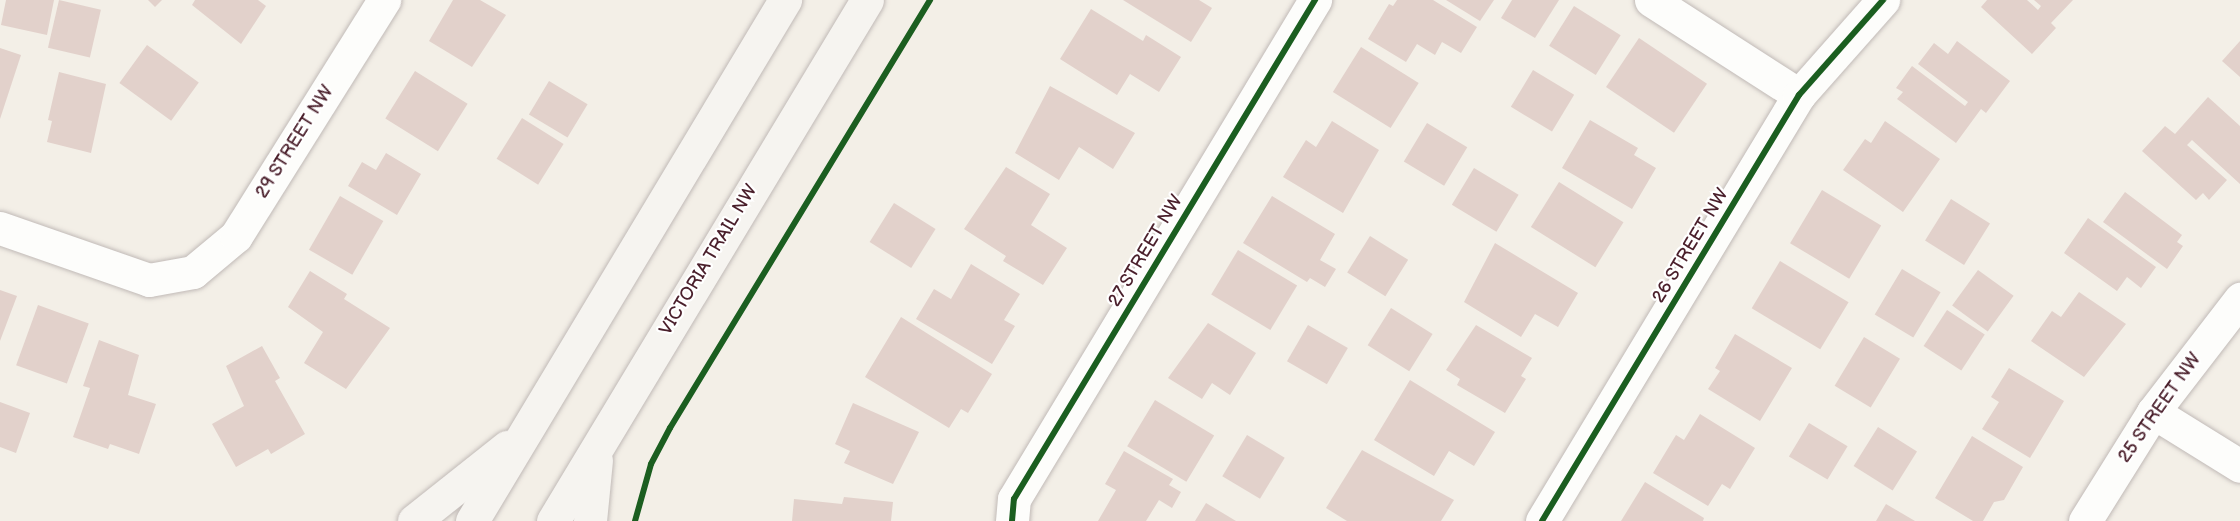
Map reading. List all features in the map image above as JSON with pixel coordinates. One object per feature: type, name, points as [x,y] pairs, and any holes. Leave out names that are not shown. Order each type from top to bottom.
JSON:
[{"type":"main road","points":[[472,521],[785,0]]},
{"type":"main road","name":"VICTORIA TRAIL NW","points":[[553,521],[867,0]]},
{"type":"main road","points":[[414,521],[523,435]]},
{"type":"main road","points":[[590,521],[598,446]]},
{"type":"street","name":"29 STREET NW","points":[[0,228],[149,280],[193,272],[236,236],[384,0]]},
{"type":"street","name":"27 STREET NW","points":[[1012,521],[1014,499],[1315,0]]},
{"type":"street","points":[[1651,0],[1799,95]]},
{"type":"street","name":"26 STREET NW","points":[[1542,521],[1799,95],[1883,0]]},
{"type":"street","name":"25 STREET NW","points":[[2085,521],[2153,412],[2240,299]]},
{"type":"street","points":[[2153,412],[2240,466]]},
{"type":"building","points":[[6,0],[54,0],[47,35],[1,25]]},
{"type":"building","points":[[59,0],[101,10],[90,57],[48,48]]},
{"type":"building","points":[[148,0],[162,0],[155,7]]},
{"type":"building","points":[[195,0],[258,0],[266,6],[241,44],[192,5]]},
{"type":"building","points":[[453,0],[480,0],[506,15],[472,67],[429,41]]},
{"type":"building","points":[[1123,0],[1199,0],[1212,8],[1191,42]]},
{"type":"building","points":[[1397,0],[1433,0],[1477,27],[1461,53],[1442,42],[1435,55],[1417,44],[1406,62],[1368,39],[1389,4],[1393,6]]},
{"type":"building","points":[[1446,0],[1494,0],[1480,21]]},
{"type":"building","points":[[1512,0],[1559,0],[1535,38],[1501,18]]},
{"type":"building","points":[[1987,0],[2027,0],[2038,10],[2041,6],[2034,0],[2073,0],[2051,23],[2056,28],[2032,54],[1981,7]]},
{"type":"building","points":[[1574,6],[1621,35],[1596,75],[1549,46]]},
{"type":"building","points":[[1091,9],[1143,41],[1146,35],[1181,57],[1159,92],[1130,74],[1117,95],[1060,59]]},
{"type":"building","points":[[1639,38],[1707,84],[1674,133],[1606,87]]},
{"type":"building","points":[[1957,41],[2010,81],[1986,113],[1981,109],[1956,143],[1897,99],[1903,92],[1896,88],[1912,66],[1965,106],[1968,102],[1918,64],[1934,43],[1948,54]]},
{"type":"building","points":[[2240,41],[2240,77],[2222,61]]},
{"type":"building","points":[[147,45],[199,83],[171,121],[119,83]]},
{"type":"building","points":[[1361,47],[1419,83],[1391,128],[1333,92]]},
{"type":"building","points":[[0,48],[21,55],[0,119]]},
{"type":"building","points":[[1533,70],[1574,95],[1552,132],[1511,107]]},
{"type":"building","points":[[415,71],[468,104],[438,151],[385,118]]},
{"type":"building","points":[[59,72],[106,84],[91,153],[47,142],[52,121],[48,120]]},
{"type":"building","points":[[549,81],[588,104],[567,138],[529,114]]},
{"type":"building","points":[[1050,86],[1135,133],[1113,169],[1079,147],[1059,180],[1015,153]]},
{"type":"building","points":[[2208,97],[2240,126],[2240,184],[2192,140],[2187,145],[2227,180],[2209,200],[2203,193],[2196,200],[2142,151],[2165,126],[2175,134]]},
{"type":"building","points":[[522,118],[564,144],[538,185],[497,159]]},
{"type":"building","points":[[1590,120],[1638,148],[1634,155],[1656,168],[1632,209],[1562,168]]},
{"type":"building","points":[[1332,121],[1379,150],[1343,213],[1283,177],[1306,140],[1316,147]]},
{"type":"building","points":[[1885,121],[1940,159],[1903,212],[1843,170],[1865,139],[1871,143]]},
{"type":"building","points":[[1427,123],[1467,147],[1444,186],[1404,162]]},
{"type":"building","points":[[386,153],[421,174],[397,215],[348,186],[362,162],[376,170]]},
{"type":"building","points":[[1006,167],[1050,194],[1031,225],[1067,248],[1043,285],[1003,261],[1006,256],[964,229]]},
{"type":"building","points":[[1474,168],[1519,195],[1496,232],[1452,205]]},
{"type":"building","points":[[1559,182],[1623,222],[1595,267],[1531,227]]},
{"type":"building","points":[[1822,190],[1881,226],[1849,279],[1790,243]]},
{"type":"building","points":[[2125,192],[2182,235],[2177,242],[2183,246],[2167,269],[2103,222]]},
{"type":"building","points":[[340,196],[383,221],[352,275],[309,250]]},
{"type":"building","points":[[1272,196],[1335,234],[1320,260],[1336,269],[1325,287],[1310,278],[1307,282],[1243,243]]},
{"type":"building","points":[[1951,199],[1990,223],[1964,265],[1925,241]]},
{"type":"building","points":[[894,203],[936,229],[911,268],[870,242]]},
{"type":"building","points":[[2088,218],[2156,267],[2141,288],[2127,277],[2117,291],[2064,253]]},
{"type":"building","points":[[1370,236],[1408,260],[1385,296],[1347,272]]},
{"type":"building","points":[[1495,243],[1578,293],[1558,327],[1535,314],[1521,337],[1464,302]]},
{"type":"building","points":[[1238,250],[1297,286],[1270,330],[1211,295]]},
{"type":"building","points":[[1780,261],[1849,302],[1820,349],[1752,308]]},
{"type":"building","points":[[971,264],[1020,294],[1004,320],[1015,326],[992,364],[916,319],[934,289],[951,299]]},
{"type":"building","points":[[1902,269],[1941,292],[1913,338],[1875,314]]},
{"type":"building","points":[[1978,270],[2014,296],[1988,331],[1952,306]]},
{"type":"building","points":[[310,271],[347,294],[344,299],[390,328],[346,389],[304,363],[323,332],[288,307]]},
{"type":"building","points":[[0,290],[17,296],[0,341]]},
{"type":"building","points":[[2079,292],[2126,324],[2084,377],[2031,341],[2052,311],[2061,317]]},
{"type":"building","points":[[38,305],[89,323],[67,384],[16,365]]},
{"type":"building","points":[[1391,308],[1433,334],[1409,371],[1368,345]]},
{"type":"building","points":[[1947,310],[1985,335],[1961,371],[1924,346]]},
{"type":"building","points":[[901,317],[992,374],[968,413],[961,409],[949,428],[865,377]]},
{"type":"building","points":[[1208,323],[1256,353],[1230,395],[1212,383],[1202,399],[1168,378]]},
{"type":"building","points":[[1308,325],[1348,348],[1327,384],[1287,361]]},
{"type":"building","points":[[1476,325],[1532,358],[1521,376],[1526,379],[1505,413],[1457,385],[1460,379],[1446,370]]},
{"type":"building","points":[[1735,334],[1792,368],[1760,421],[1708,389],[1720,371],[1715,368]]},
{"type":"building","points":[[1864,337],[1900,359],[1871,407],[1835,386]]},
{"type":"building","points":[[99,340],[139,355],[128,395],[156,404],[139,454],[110,444],[108,449],[73,437],[90,388],[83,386]]},
{"type":"building","points":[[262,346],[280,378],[275,381],[305,434],[271,454],[268,449],[236,467],[212,424],[244,406],[226,366]]},
{"type":"building","points":[[2009,368],[2064,401],[2030,458],[1982,429],[1999,402],[1991,397]]},
{"type":"building","points":[[1410,380],[1495,432],[1474,466],[1449,451],[1434,476],[1374,440]]},
{"type":"building","points":[[1155,400],[1214,436],[1186,482],[1127,446]]},
{"type":"building","points":[[0,402],[30,413],[16,453],[0,447]]},
{"type":"building","points":[[853,403],[919,432],[893,484],[844,463],[850,451],[835,444]]},
{"type":"building","points":[[1700,414],[1755,448],[1730,489],[1722,484],[1708,506],[1653,473],[1676,435],[1684,440]]},
{"type":"building","points":[[1809,423],[1848,446],[1827,480],[1789,456]]},
{"type":"building","points":[[1878,427],[1917,451],[1893,490],[1854,466]]},
{"type":"building","points":[[1247,435],[1285,458],[1260,499],[1222,476]]},
{"type":"building","points":[[1972,436],[2023,467],[2004,500],[1994,502],[1983,521],[1973,521],[1935,498]]},
{"type":"building","points":[[1362,450],[1454,500],[1441,521],[1347,521],[1326,508]]},
{"type":"building","points":[[1124,451],[1173,479],[1169,485],[1181,492],[1172,508],[1159,500],[1146,521],[1098,521],[1116,490],[1105,484]]},
{"type":"building","points":[[1645,482],[1704,518],[1703,521],[1621,521]]},
{"type":"building","points":[[844,497],[893,502],[891,521],[792,521],[794,499],[842,504]]},
{"type":"building","points":[[1206,503],[1236,521],[1195,521]]},
{"type":"building","points":[[1886,504],[1915,521],[1876,521]]},
{"type":"cycle path","points":[[635,521],[651,464],[670,428],[930,0]]},
{"type":"cycle path","points":[[1012,521],[1014,499],[1315,0]]},
{"type":"cycle path","points":[[1542,521],[1799,95],[1883,0]]}]
